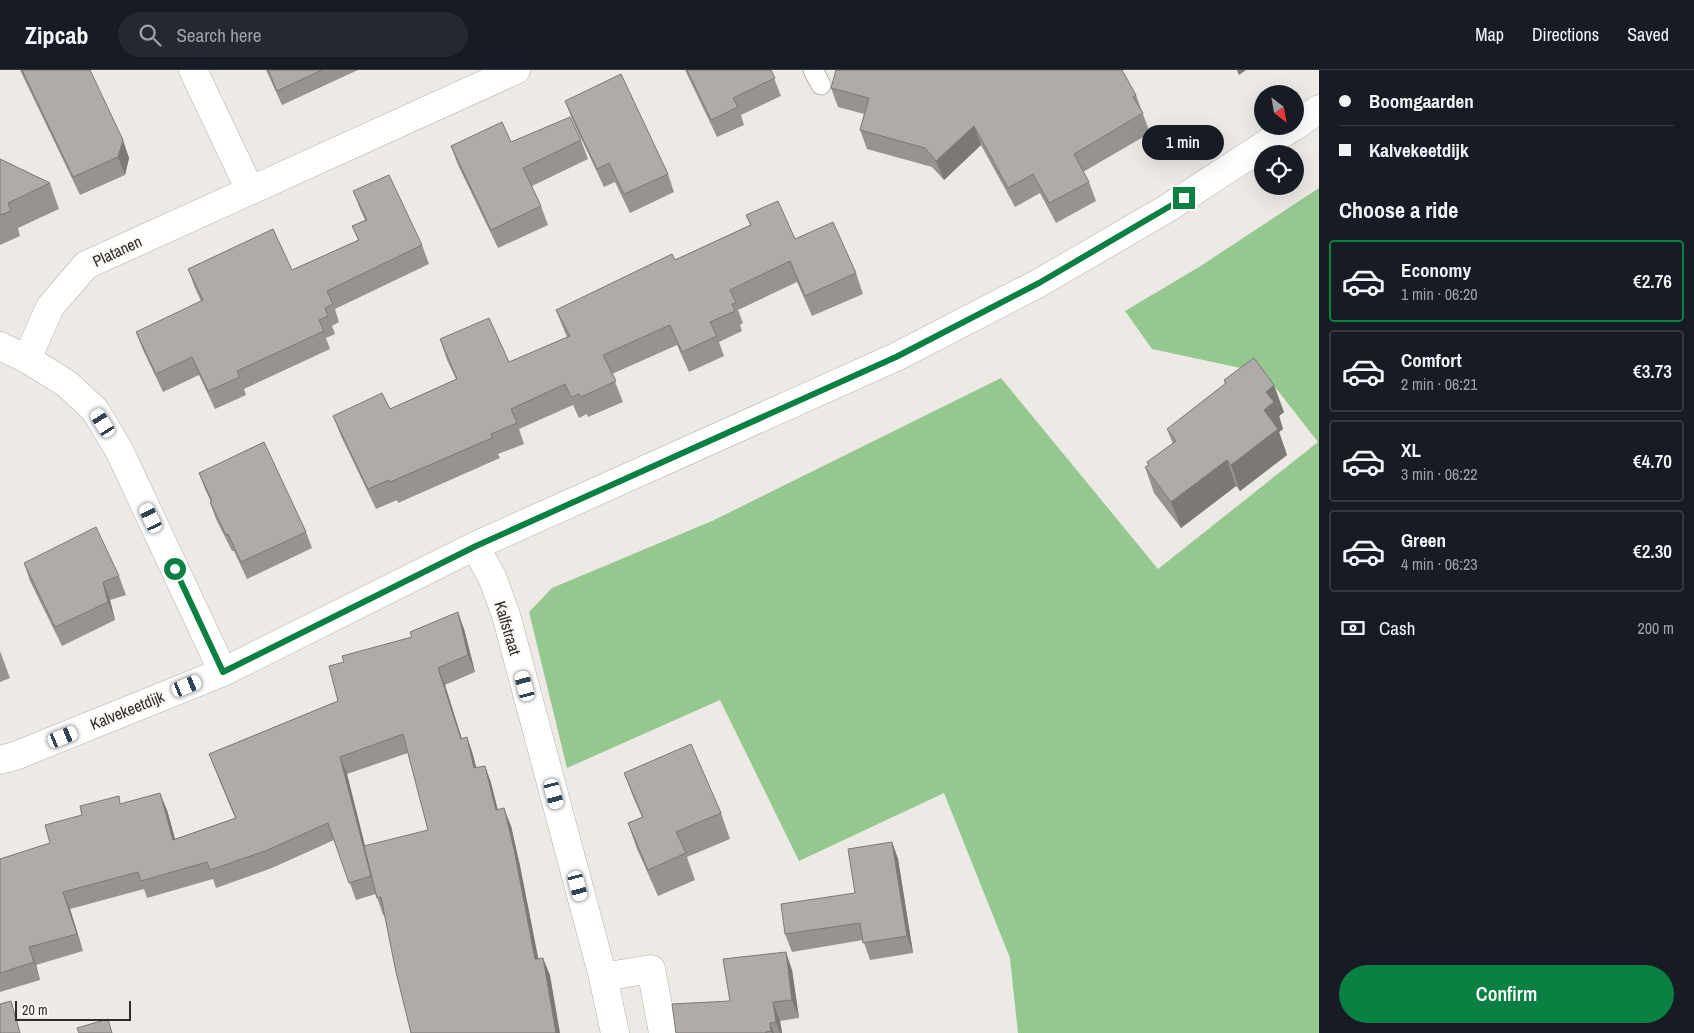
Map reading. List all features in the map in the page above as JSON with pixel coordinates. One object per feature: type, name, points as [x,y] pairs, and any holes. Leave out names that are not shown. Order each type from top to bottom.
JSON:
[{"type":"street","points":[[193,70],[250,190]]},
{"type":"street","name":"Platanen","points":[[27,359],[50,307],[86,265],[516,70]]},
{"type":"street","name":"Kalvekeetdijk","points":[[1304,119],[1319,109]]},
{"type":"street","name":"Kalvekeetdijk","points":[[0,760],[16,756],[223,672],[476,546],[912,348],[1048,278],[1168,208],[1280,135]]},
{"type":"street","points":[[0,346],[27,359],[67,384],[95,410],[119,450],[223,672]]},
{"type":"street","name":"Kalfstraat","points":[[476,546],[492,577],[506,615],[603,977],[615,1033]]},
{"type":"street","points":[[603,977],[651,969],[663,1033]]},
{"type":"green space","points":[[1319,188],[1319,1033],[1018,1033],[1010,958],[944,793],[799,861],[720,700],[567,768],[529,612],[552,588],[712,521],[1001,378],[1158,569],[1318,442],[1264,373],[1152,349],[1125,311],[1199,267]]},
{"type":"building","points":[[22,70],[90,70],[123,140],[118,157],[73,177]]},
{"type":"building","points":[[268,70],[322,70],[277,91]]},
{"type":"building","points":[[687,70],[771,70],[775,78],[733,98],[738,107],[711,120]]},
{"type":"building","points":[[836,70],[1122,70],[1136,95],[1133,97],[1143,113],[1074,154],[1089,182],[1049,203],[1033,174],[1008,188],[974,126],[936,161],[925,148],[860,130],[869,98],[831,88]]},
{"type":"building","points":[[621,74],[668,174],[624,194],[609,163],[597,169],[565,101]]},
{"type":"building","points":[[570,117],[581,140],[523,168],[541,206],[491,230],[451,146],[502,122],[511,142]]},
{"type":"building","points":[[0,159],[50,183],[8,203],[11,211],[0,215]]},
{"type":"building","points":[[389,175],[422,245],[327,291],[333,304],[325,308],[328,316],[319,320],[324,331],[237,371],[240,377],[208,391],[192,357],[156,374],[136,332],[203,300],[188,269],[273,229],[292,270],[359,240],[352,226],[367,220],[353,191]]},
{"type":"building","points":[[778,201],[795,239],[833,222],[856,273],[805,296],[790,261],[730,290],[736,303],[732,304],[735,311],[710,322],[717,336],[682,352],[670,325],[603,355],[616,381],[581,397],[579,394],[571,397],[565,384],[511,409],[517,423],[491,434],[492,438],[390,482],[389,480],[368,489],[333,416],[382,393],[390,409],[457,379],[440,339],[489,318],[509,362],[570,336],[556,310],[672,254],[675,260],[751,225],[746,215]]},
{"type":"building","points":[[1254,358],[1274,385],[1266,392],[1274,402],[1264,410],[1278,429],[1231,465],[1227,460],[1171,502],[1145,467],[1149,465],[1147,462],[1176,441],[1167,429],[1226,383],[1224,380]]},
{"type":"building","points":[[264,442],[306,532],[241,562],[210,502],[212,501],[199,473]]},
{"type":"building","points":[[96,527],[119,576],[103,582],[108,602],[55,627],[24,563]]},
{"type":"building","points":[[458,612],[468,655],[438,668],[461,739],[467,737],[474,768],[485,766],[496,810],[504,808],[514,849],[535,959],[543,958],[556,1033],[411,1033],[396,972],[381,897],[377,898],[364,846],[428,830],[403,734],[340,757],[371,876],[349,883],[328,823],[265,851],[210,870],[207,862],[141,881],[138,872],[63,892],[77,934],[29,947],[34,962],[0,973],[0,859],[50,843],[45,825],[82,815],[80,806],[119,796],[120,804],[160,793],[173,840],[236,818],[209,754],[338,701],[329,666],[344,662],[342,656],[412,637],[410,632]]},
{"type":"building","points":[[691,744],[721,813],[676,832],[686,853],[648,870],[628,823],[643,817],[624,773]]},
{"type":"building","points":[[892,842],[907,936],[863,943],[860,923],[785,934],[781,904],[855,893],[848,849]]},
{"type":"building","points":[[786,952],[792,1000],[773,1002],[776,1022],[770,1023],[771,1031],[766,1033],[676,1033],[672,1004],[730,1001],[723,959]]},
{"type":"building","points":[[11,1001],[20,1033],[0,1033],[0,1004]]},
{"type":"building","points":[[108,1019],[112,1033],[79,1033],[77,1028]]},
{"type":"route","points":[[175,569],[223,672],[476,546],[896,357],[1039,283],[1184,198]]}]
